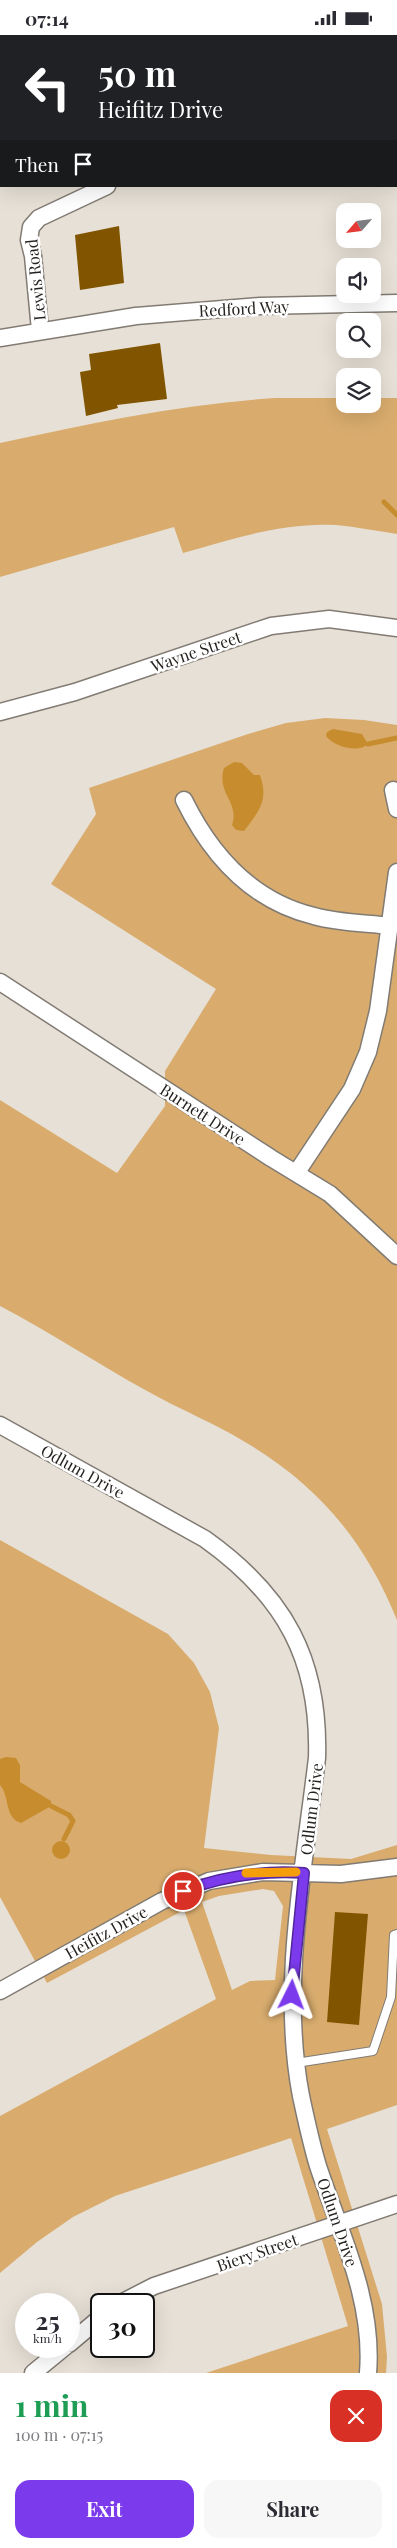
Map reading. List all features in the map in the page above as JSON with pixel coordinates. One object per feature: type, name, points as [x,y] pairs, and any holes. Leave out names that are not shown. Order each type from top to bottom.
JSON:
[{"type":"street","name":"Lewis Road","points":[[40,330],[33,257],[29,240],[31,227],[39,217],[105,187]]},
{"type":"street","name":"Redford Way","points":[[0,338],[40,330],[136,316],[260,306],[397,303]]},
{"type":"street","name":"Wayne Street","points":[[0,711],[82,689],[272,626],[329,619],[397,628]]},
{"type":"street","points":[[392,790],[397,809]]},
{"type":"street","points":[[184,800],[197,826],[213,849],[257,891],[296,911],[315,917],[390,926]]},
{"type":"street","points":[[297,1172],[352,1089],[368,1052],[378,1011],[397,872]]},
{"type":"street","name":"Burnett Drive","points":[[0,982],[330,1194],[397,1256]]},
{"type":"street","name":"Odlum Drive","points":[[0,1425],[205,1539],[235,1560],[260,1585],[282,1615],[301,1650],[312,1683],[317,1713],[318,1758],[294,1963],[292,2001],[296,2063],[310,2135],[361,2294],[368,2328],[368,2373]]},
{"type":"street","name":"Heifitz Drive","points":[[0,1991],[183,1891],[209,1881],[244,1874],[281,1871],[341,1874],[397,1867]]},
{"type":"street","name":"Biery Street","points":[[140,2293],[154,2286],[397,2204]]},
{"type":"street","points":[[80,2335],[90,2326]]},
{"type":"street","points":[[33,2373],[51,2358]]},
{"type":"lane","points":[[296,2063],[373,2051],[391,1997],[394,1935],[397,1934]]},
{"type":"shaded area","points":[[275,398],[336,398],[336,413],[381,413],[381,398],[397,398],[397,534],[336,525],[297,526],[220,542],[183,553],[174,527],[0,577],[0,443],[102,422],[240,401]]},
{"type":"shaded area","points":[[325,718],[364,720],[397,725],[397,1620],[384,1591],[354,1540],[317,1496],[295,1477],[233,1435],[147,1391],[0,1306],[0,1100],[117,1173],[165,1106],[165,1071],[216,989],[51,884],[96,814],[89,788],[248,734],[286,723]]},
{"type":"shaded area","points":[[333,729],[362,734],[368,744],[364,747],[352,749],[340,746],[329,740],[326,736],[327,732]]},
{"type":"shaded area","points":[[234,762],[242,763],[254,775],[260,775],[263,784],[261,805],[244,831],[236,830],[232,825],[233,810],[223,785],[224,768]]},
{"type":"shaded area","points":[[0,1540],[168,1634],[194,1663],[210,1692],[219,1728],[204,1848],[271,1855],[351,1859],[397,1845],[397,2105],[327,2129],[382,2304],[387,2357],[386,2373],[206,2373],[348,2326],[291,2138],[115,2196],[73,2217],[37,2242],[0,2273],[0,2116],[216,1999],[184,1910],[47,1983],[0,1897]],"holes":[[[263,1889],[274,1891],[283,1906],[275,1980],[250,1981],[232,1990],[202,1902],[219,1896]]]},
{"type":"shaded area","points":[[6,1757],[16,1758],[20,1765],[20,1782],[51,1801],[51,1806],[21,1823],[12,1817],[0,1785],[0,1759]]},
{"type":"shaded area","points":[[57,1841],[65,1841],[70,1846],[68,1857],[57,1859],[52,1854],[52,1846]]},
{"type":"building","points":[[119,226],[124,283],[80,290],[75,235]]},
{"type":"building","points":[[160,343],[167,399],[117,405],[118,408],[86,416],[80,372],[91,370],[89,354]]},
{"type":"building","points":[[335,1912],[368,1914],[359,2025],[327,2022]]},
{"type":"waterway","points":[[384,502],[397,515]]},
{"type":"waterway","points":[[368,744],[397,738]]},
{"type":"waterway","points":[[51,1806],[69,1815],[73,1821],[64,1839]]},
{"type":"slow traffic","points":[[246,1873],[296,1872]]},
{"type":"route","points":[[183,1891],[209,1881],[244,1874],[281,1871],[304,1873],[292,1995]]}]
